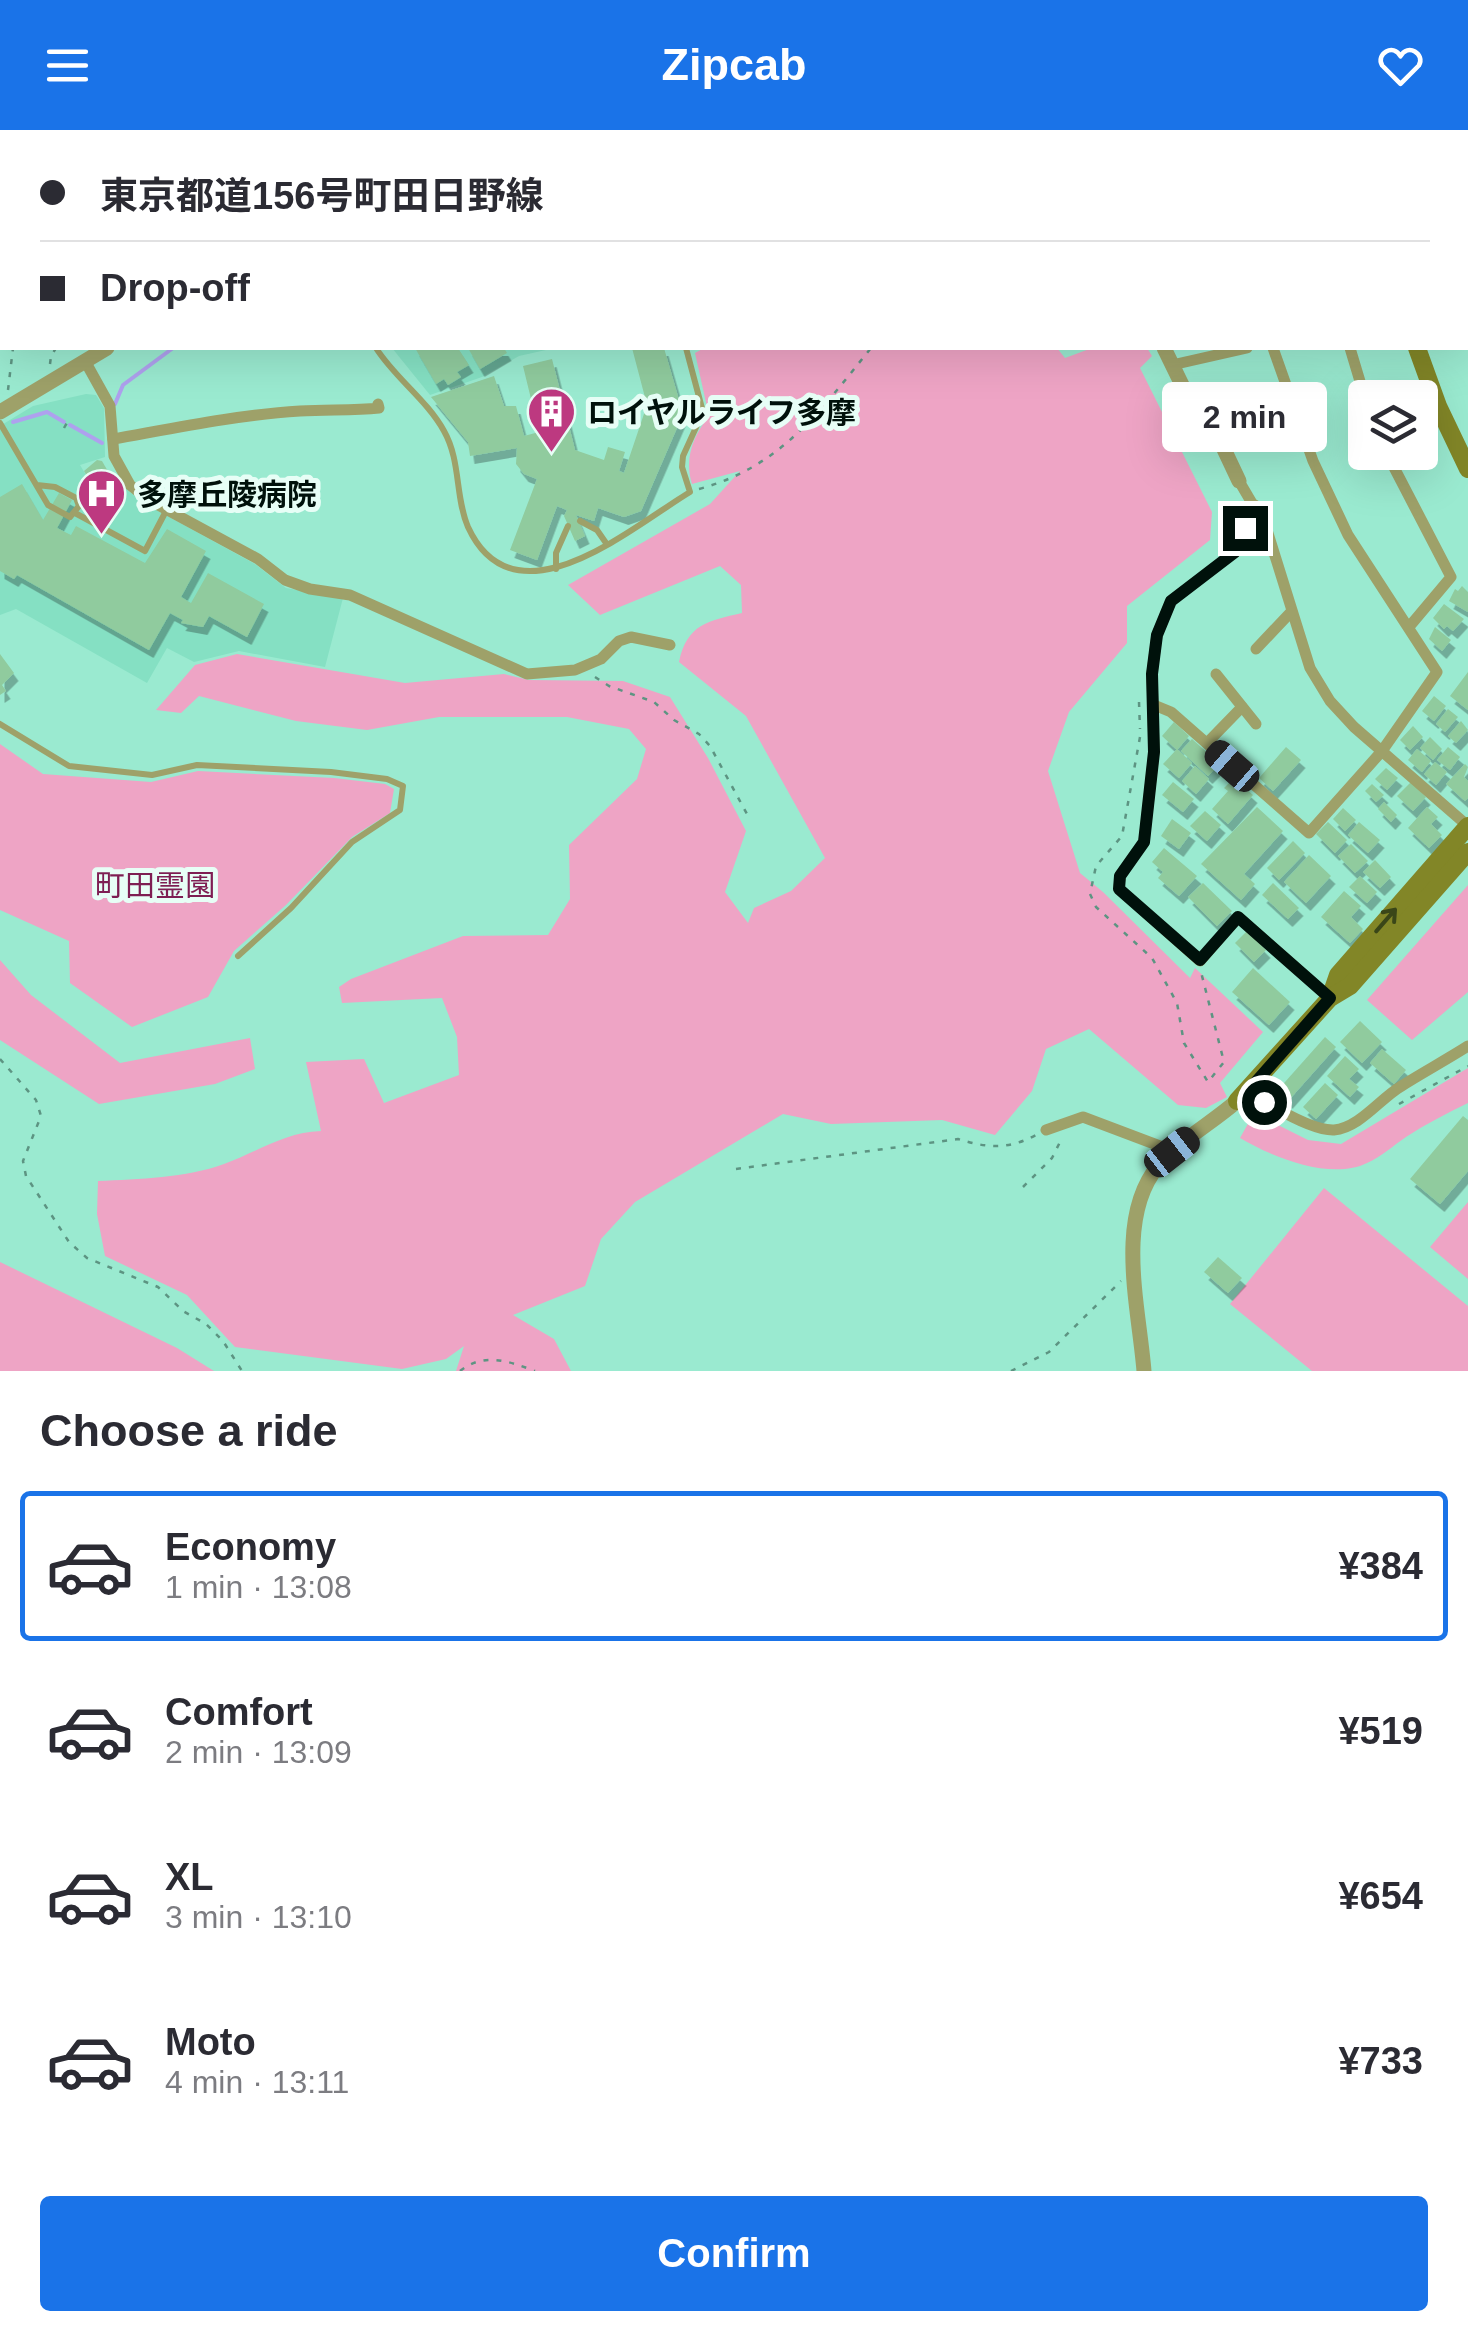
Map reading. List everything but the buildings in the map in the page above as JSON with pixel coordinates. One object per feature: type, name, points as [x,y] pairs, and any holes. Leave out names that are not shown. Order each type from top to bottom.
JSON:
[{"type":"main road","points":[[1418,350],[1438,406],[1468,469]]},
{"type":"main road","points":[[1330,998],[1338,974],[1468,826]]},
{"type":"main road","points":[[1243,1096],[1330,998],[1350,986],[1468,852]]},
{"type":"street","points":[[4,410],[103,350]]},
{"type":"street","points":[[1165,350],[1184,389],[1214,428],[1266,527],[1310,668],[1330,701],[1354,728],[1468,826]]},
{"type":"street","points":[[1172,365],[1238,350]]},
{"type":"street","points":[[1154,705],[1171,712],[1309,833],[1382,750],[1437,672],[1348,534],[1313,461],[1274,350]]},
{"type":"street","points":[[1351,350],[1360,380]]},
{"type":"street","points":[[84,361],[110,406],[114,456],[121,474],[139,492],[167,510],[258,559],[295,584],[350,594],[527,674],[575,670],[601,658],[630,637],[670,644]]},
{"type":"street","points":[[113,440],[228,418],[301,410],[360,410],[379,408],[378,404]]},
{"type":"street","points":[[1395,470],[1451,577],[1409,627]]},
{"type":"street","points":[[1255,505],[1235,552],[1171,601],[1157,635],[1152,674],[1154,752],[1144,842],[1120,876],[1119,889],[1200,960],[1238,917],[1330,998]]},
{"type":"street","points":[[1256,649],[1291,612]]},
{"type":"street","points":[[1216,674],[1256,724]]},
{"type":"street","points":[[1207,743],[1242,706]]},
{"type":"street","points":[[1144,1371],[1133,1234],[1137,1206],[1151,1176],[1172,1152],[1243,1096],[1320,1128],[1338,1130],[1468,1046]]},
{"type":"street","points":[[1046,1130],[1083,1116],[1172,1152]]},
{"type":"lane","points":[[378,350],[442,428],[452,449],[466,524],[476,541],[510,568],[528,572],[570,566],[690,492],[682,467],[683,456],[703,412],[687,350]]},
{"type":"lane","points":[[0,423],[48,505],[70,517],[76,514],[76,498],[55,487],[37,485]]},
{"type":"lane","points":[[76,514],[144,552],[167,510]]},
{"type":"lane","points":[[580,521],[597,530],[606,543]]},
{"type":"lane","points":[[556,569],[556,553],[568,526]]},
{"type":"lane","points":[[0,724],[70,766],[152,775],[196,765],[330,772],[387,779],[403,786],[400,810],[352,842],[291,908],[238,956]]},
{"type":"path","points":[[4,410],[12,350]]},
{"type":"path","points":[[55,350],[50,366],[57,378]]},
{"type":"path","points":[[690,492],[719,484],[776,454],[869,350]]},
{"type":"path","points":[[64,428],[68,422]]},
{"type":"path","points":[[575,670],[642,696],[699,734],[710,746],[748,814]]},
{"type":"path","points":[[1200,960],[1224,1062],[1208,1082]]},
{"type":"path","points":[[0,1059],[36,1100],[41,1116],[23,1161],[26,1176],[69,1242],[87,1258],[158,1287],[183,1311],[206,1324],[223,1341],[242,1371]]},
{"type":"path","points":[[1024,1187],[1052,1158],[1068,1122]]},
{"type":"path","points":[[736,1169],[958,1139],[1003,1148],[1046,1130]]},
{"type":"path","points":[[1010,1371],[1049,1352],[1120,1282],[1136,1273]]},
{"type":"path","points":[[460,1371],[489,1358],[535,1371]]},
{"type":"shaded area","points":[[394,350],[546,350],[519,356],[482,377],[430,395]]},
{"type":"shaded area","name":"多摩丘陵病院","points":[[96,395],[104,408],[105,457],[80,465],[105,507],[126,489],[147,505],[255,564],[286,588],[343,598],[325,667],[239,651],[194,662],[167,648],[147,683],[16,609],[0,615],[0,426],[33,406]]},
{"type":"green space","points":[[1059,350],[1065,358],[1087,350],[1148,350],[1152,356],[1140,368],[1212,512],[1210,540],[1127,606],[1127,643],[1069,712],[1048,771],[1080,873],[1190,978],[1195,968],[1263,1032],[1220,1083],[1227,1097],[1206,1108],[1178,1105],[1089,1029],[1046,1049],[1032,1091],[995,1135],[942,1120],[831,1124],[783,1114],[635,1202],[601,1239],[585,1286],[513,1315],[554,1339],[571,1371],[456,1371],[464,1346],[446,1359],[402,1369],[235,1347],[187,1295],[105,1256],[97,1214],[98,1181],[194,1172],[283,1139],[321,1131],[306,1062],[364,1059],[384,1103],[459,1075],[457,1037],[442,998],[342,1003],[339,987],[463,936],[548,935],[570,899],[569,845],[637,779],[646,749],[629,729],[567,717],[439,717],[367,730],[296,721],[199,696],[181,713],[156,710],[195,665],[237,654],[405,683],[504,674],[529,680],[623,681],[670,697],[746,831],[725,892],[748,923],[754,908],[791,891],[825,858],[746,716],[679,662],[693,632],[742,613],[741,585],[720,566],[600,615],[568,585],[710,504],[740,471],[692,484],[692,448],[709,416],[695,353]]},
{"type":"green space","name":"町田霊園","points":[[0,744],[43,774],[151,782],[198,771],[334,778],[385,784],[394,789],[390,813],[352,837],[286,905],[234,951],[208,997],[132,1027],[70,983],[69,941],[0,910]]},
{"type":"green space","points":[[1468,885],[1468,992],[1412,1040],[1367,1000]]},
{"type":"green space","points":[[0,960],[31,995],[120,1063],[250,1038],[255,1069],[215,1084],[99,1104],[0,1040]]},
{"type":"green space","points":[[1468,1068],[1468,1103],[1353,1168],[1302,1164],[1240,1138],[1254,1113],[1308,1140],[1341,1144]]},
{"type":"green space","points":[[1324,1188],[1468,1306],[1468,1371],[1312,1371],[1230,1304]]},
{"type":"green space","points":[[1468,1202],[1468,1279],[1430,1247]]},
{"type":"green space","points":[[0,1262],[177,1348],[214,1371],[0,1371]]},
{"type":"waterway","points":[[115,404],[123,385],[170,350]]},
{"type":"waterway","points":[[13,422],[47,412],[64,422]]},
{"type":"waterway","points":[[70,425],[102,443]]},
{"type":"place","name":"ロイヤルライフ多摩","points":[[552,454]]},
{"type":"place","name":"多摩丘陵病院","points":[[102,536]]},
{"type":"route","points":[[1245,528],[1235,552],[1171,601],[1157,635],[1152,674],[1154,752],[1144,842],[1120,876],[1119,889],[1200,960],[1238,917],[1330,998],[1248,1091],[1264,1102]]}]
